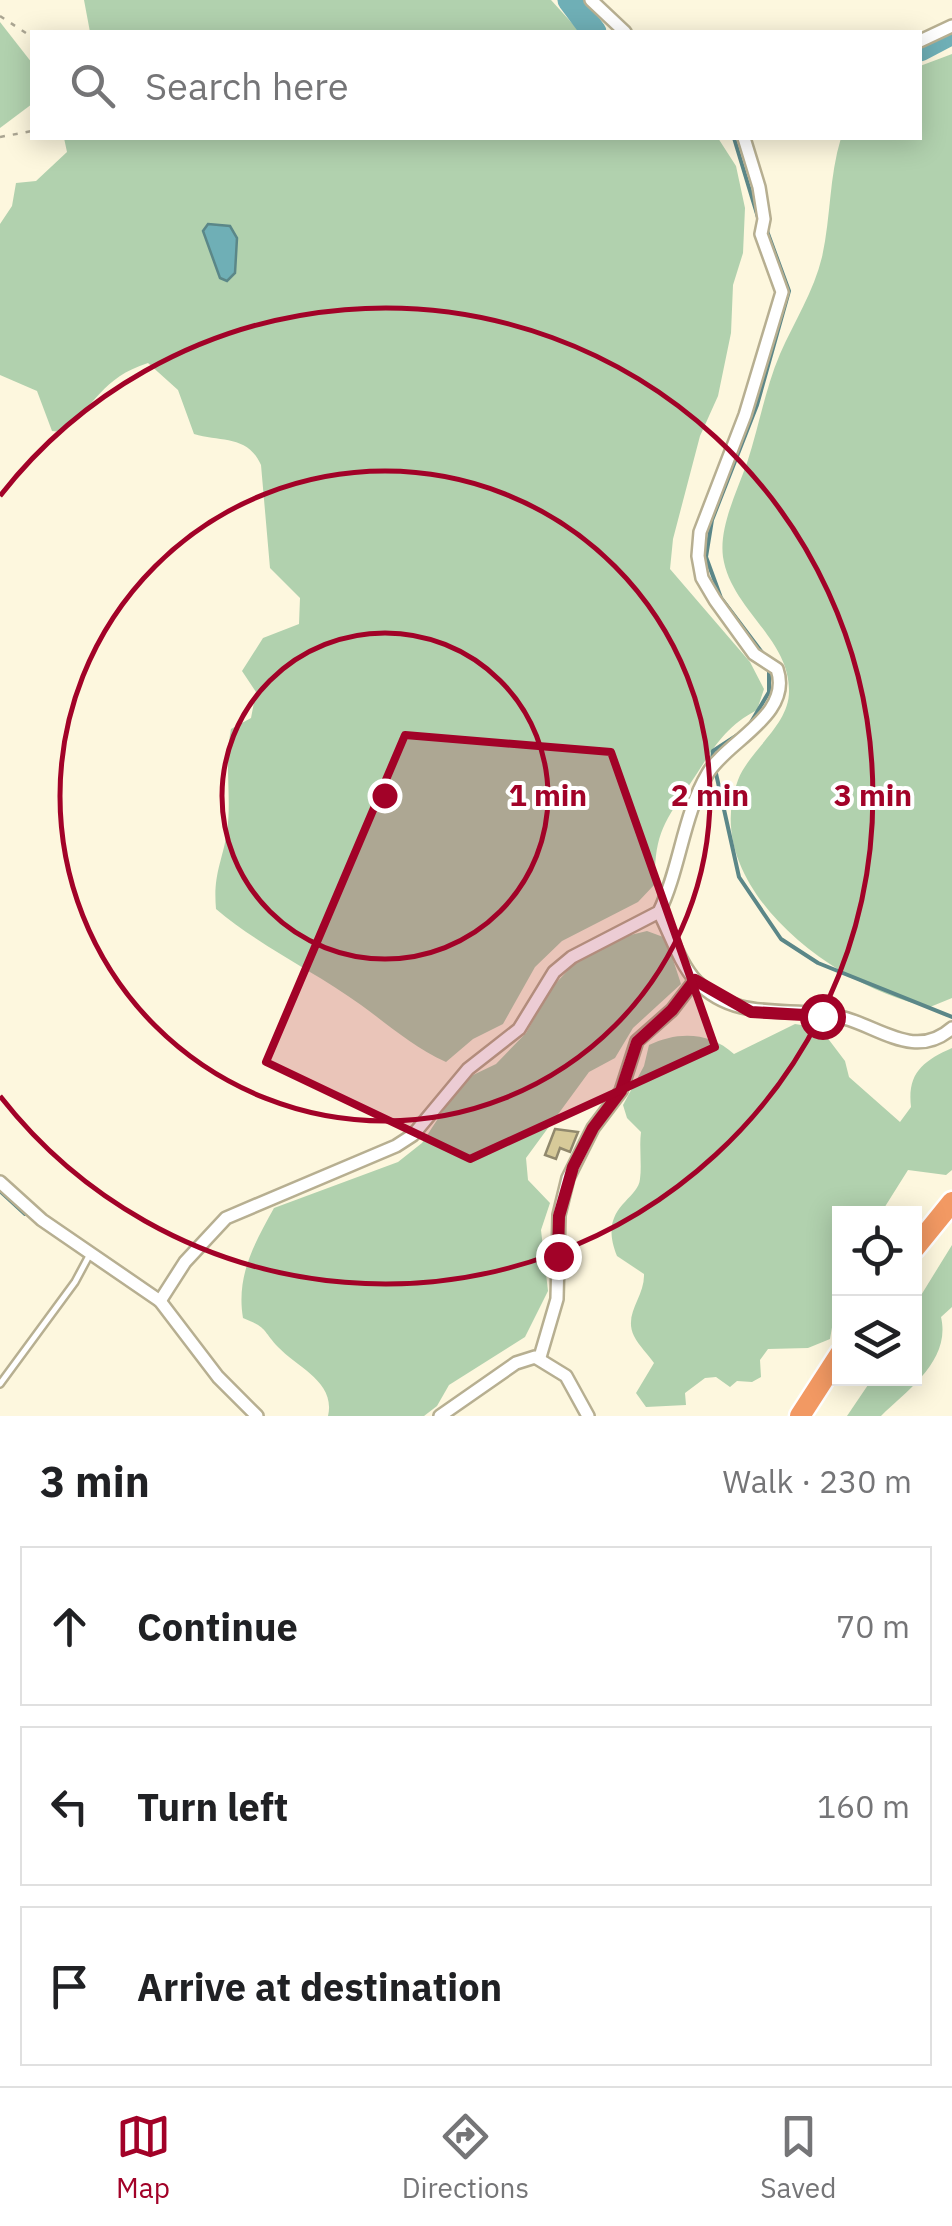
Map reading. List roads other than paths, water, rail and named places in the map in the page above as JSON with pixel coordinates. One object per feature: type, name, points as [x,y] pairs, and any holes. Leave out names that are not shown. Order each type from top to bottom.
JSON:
[{"type":"highway","points":[[922,1239],[952,1202]]},
{"type":"highway","points":[[800,1416],[832,1366]]},
{"type":"street","points":[[591,0],[623,30]]},
{"type":"street","points":[[922,40],[952,26]]},
{"type":"street","points":[[160,1301],[185,1262],[226,1218],[396,1146],[413,1134],[468,1069],[519,1029],[554,972],[572,957],[659,912],[708,772],[744,740],[772,706],[780,681],[715,600],[702,578],[698,556],[700,532],[745,415],[781,299],[778,274],[760,234],[764,219],[744,140]]},
{"type":"street","points":[[659,912],[695,980],[751,1012],[842,1018],[907,1043],[929,1041],[952,1028]]},
{"type":"street","points":[[540,1357],[557,1299],[559,1216],[568,1178],[593,1128],[621,1091],[634,1046],[695,980]]},
{"type":"street","points":[[0,1182],[42,1220],[160,1301],[229,1389],[257,1416]]},
{"type":"street","points":[[440,1416],[516,1363],[540,1357]]},
{"type":"street","points":[[540,1357],[566,1376],[588,1416]]},
{"type":"lane","points":[[0,1384],[75,1282],[90,1254]]},
{"type":"water","points":[[208,224],[230,226],[237,238],[235,273],[227,281],[220,278],[203,231]]},
{"type":"waterway","points":[[570,0],[592,30]]},
{"type":"waterway","points":[[922,48],[952,32]]},
{"type":"waterway","points":[[735,140],[760,224]]},
{"type":"waterway","points":[[764,655],[721,598],[706,557],[712,520],[757,405],[789,291],[767,231]]},
{"type":"waterway","points":[[750,724],[769,692],[769,669]]},
{"type":"waterway","points":[[712,760],[713,751],[739,734]]},
{"type":"waterway","points":[[715,769],[739,877],[781,939],[818,963],[952,1017]]},
{"type":"waterway","points":[[0,1191],[25,1214]]}]
